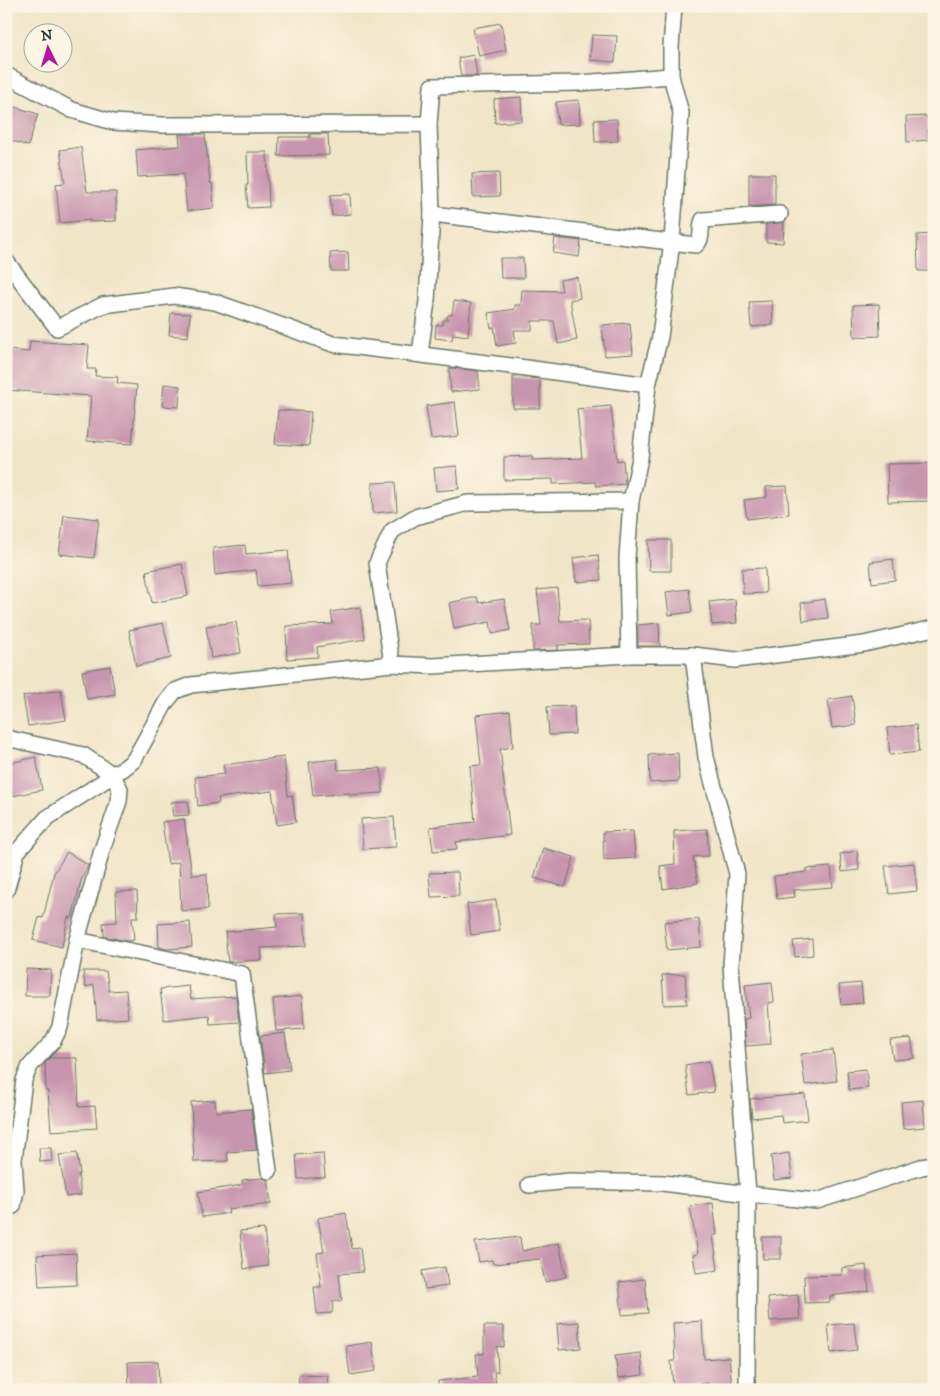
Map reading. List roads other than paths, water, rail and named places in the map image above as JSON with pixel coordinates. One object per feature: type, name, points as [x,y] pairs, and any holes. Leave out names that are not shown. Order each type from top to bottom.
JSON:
[{"type":"street","points":[[629,655],[627,558],[632,502],[640,458],[648,385],[660,336],[672,241],[681,113],[671,76],[674,6]]},
{"type":"street","points":[[6,75],[72,110],[114,122],[162,125],[429,124]]},
{"type":"street","points":[[420,354],[427,301],[432,214],[429,124],[432,86],[580,83],[671,76]]},
{"type":"street","points":[[432,214],[696,245],[702,237],[701,225],[703,220],[780,214]]},
{"type":"street","points":[[6,261],[58,328],[103,305],[174,296],[215,302],[333,344],[375,351],[420,354],[648,385]]},
{"type":"street","points":[[392,664],[377,564],[392,531],[415,517],[468,502],[632,502]]},
{"type":"street","points":[[6,891],[17,852],[35,831],[47,818],[134,760],[166,702],[175,691],[191,685],[392,664],[432,666],[629,655],[693,655],[735,660],[864,644],[934,628]]},
{"type":"street","points":[[693,655],[706,757],[737,874],[731,966],[748,1194],[747,1390]]},
{"type":"street","points":[[6,738],[83,755],[112,774],[120,789],[119,801],[102,850],[77,940],[60,1027],[53,1040],[30,1066],[24,1080],[14,1160],[16,1190],[13,1206]]},
{"type":"street","points":[[77,940],[242,974],[269,1171]]},
{"type":"street","points":[[529,1185],[570,1181],[663,1183],[816,1201],[921,1167],[934,1165]]}]
